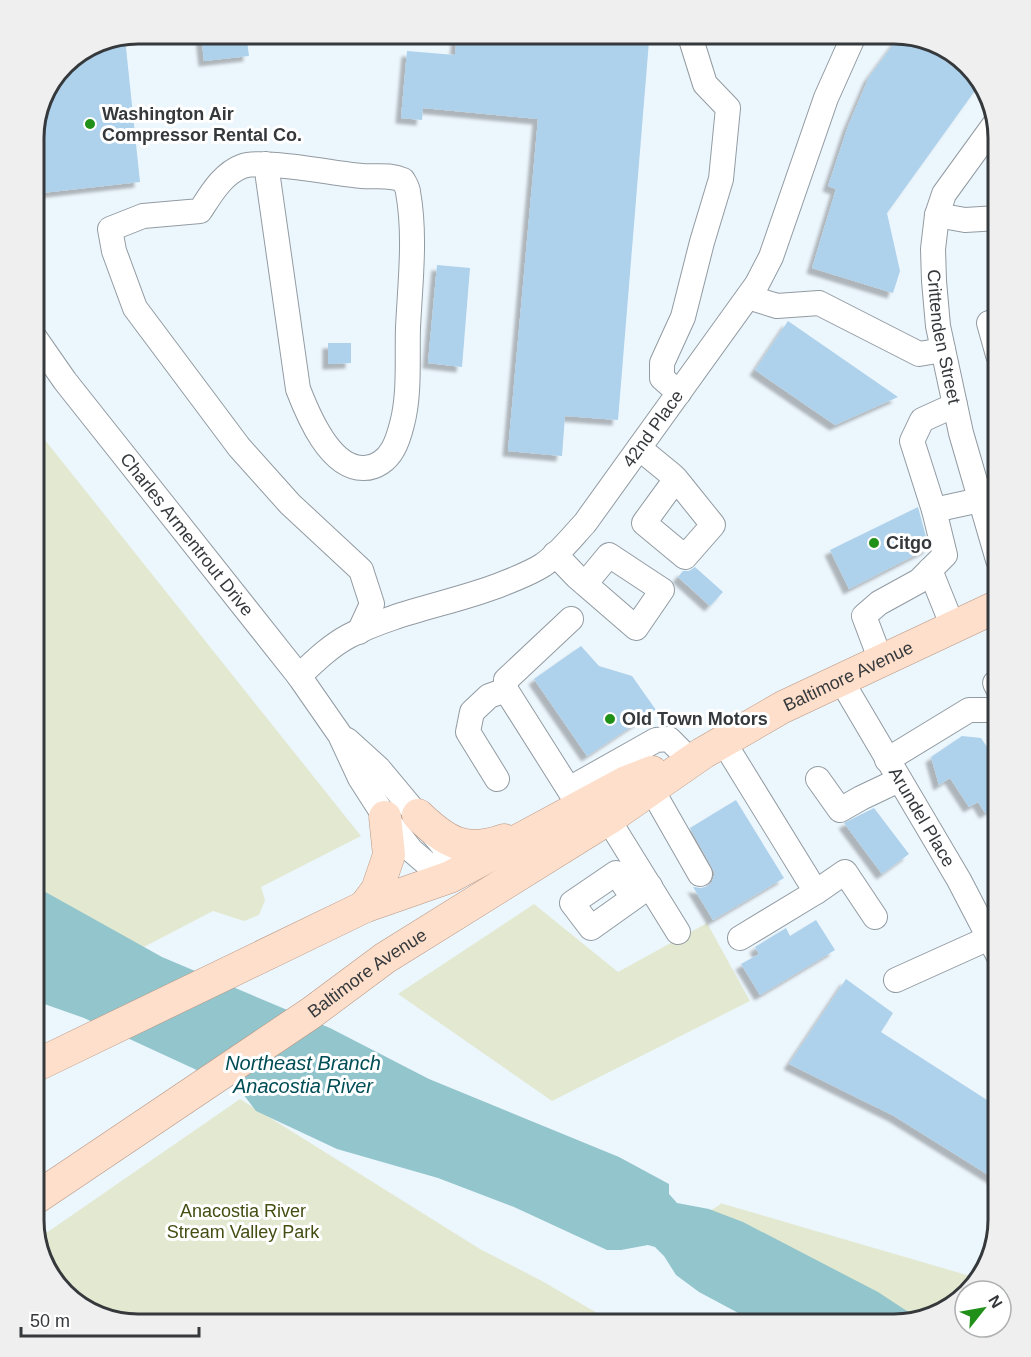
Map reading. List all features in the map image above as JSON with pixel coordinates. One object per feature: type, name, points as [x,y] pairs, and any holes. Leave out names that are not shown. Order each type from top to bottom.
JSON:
[{"type":"main road","name":"Baltimore Avenue","points":[[44,1193],[311,1013],[385,958],[532,867],[585,805],[652,790],[705,751],[783,707],[988,611]]},
{"type":"main road","name":"Baltimore Avenue","points":[[44,1062],[364,907],[450,877],[624,783],[705,751]]},
{"type":"main road","points":[[418,815],[438,834],[459,845],[487,846],[536,829]]},
{"type":"main road","points":[[364,907],[377,890],[389,855],[385,817]]},
{"type":"main road","points":[[429,929],[444,912],[449,898],[450,877],[466,883],[490,882],[532,867]]},
{"type":"street","points":[[679,393],[663,378],[662,363],[683,317],[721,179],[728,108],[705,84],[692,44]]},
{"type":"street","name":"42nd Place","points":[[299,676],[348,636],[518,578],[543,565],[585,523],[758,284],[771,257],[812,135],[850,44]]},
{"type":"street","name":"Crittenden Street","points":[[988,134],[944,194],[937,215],[933,249],[938,326],[961,433],[988,527]]},
{"type":"street","points":[[266,164],[298,389],[306,412],[329,449],[342,461],[357,468],[372,468],[393,450],[403,423],[411,225],[408,189],[403,180],[266,164],[246,164],[231,171],[222,180],[200,211],[143,216],[110,229],[114,251],[135,309],[239,447],[290,504],[361,570],[372,604],[359,632]]},
{"type":"street","points":[[937,215],[964,220],[988,219]]},
{"type":"street","points":[[748,297],[777,306],[819,303],[919,354],[944,350]]},
{"type":"street","name":"Charles Armentrout Drive","points":[[44,350],[79,400],[299,676],[340,735],[360,778],[385,817],[411,850],[432,868],[450,877]]},
{"type":"street","points":[[881,661],[864,616],[879,603],[919,581],[945,555],[934,510],[912,441],[922,420],[955,405]]},
{"type":"street","points":[[639,448],[676,479]]},
{"type":"street","points":[[934,510],[980,500]]},
{"type":"street","points":[[555,554],[585,584]]},
{"type":"street","points":[[930,570],[954,627]]},
{"type":"street","points":[[572,620],[506,680],[506,690],[641,892],[678,932]]},
{"type":"street","name":"Arundel Place","points":[[841,680],[988,930]]},
{"type":"street","points":[[497,779],[468,732],[472,712],[489,696],[506,690]]},
{"type":"street","points":[[818,779],[840,810],[861,798],[969,710],[988,710]]},
{"type":"street","name":"Charles Armentrout Drive","points":[[340,735],[379,769],[444,847],[450,877]]},
{"type":"street","points":[[705,751],[816,892]]},
{"type":"street","points":[[652,790],[700,874]]},
{"type":"street","points":[[740,938],[845,872],[875,917]]},
{"type":"street","points":[[896,980],[988,945]]},
{"type":"green space","points":[[44,439],[361,836],[261,887],[265,900],[259,915],[244,921],[213,911],[140,949],[44,988]]},
{"type":"green space","points":[[534,904],[618,972],[707,923],[750,1001],[552,1101],[398,994]]},
{"type":"green space","name":"Anacostia River Stream Valley Park","points":[[240,1099],[480,1249],[599,1314],[138,1314],[119,1312],[85,1298],[67,1281],[53,1261],[45,1234]]},
{"type":"green space","points":[[720,1203],[968,1275],[965,1279],[953,1279],[953,1292],[935,1304],[912,1312],[870,1314],[678,1231]]},
{"type":"water","name":"Northeast Branch Anacostia River","points":[[44,891],[162,957],[330,1028],[429,1079],[619,1157],[669,1184],[669,1194],[677,1203],[709,1209],[743,1222],[878,1292],[909,1312],[740,1314],[699,1292],[676,1275],[664,1256],[655,1247],[648,1245],[607,1250],[514,1207],[438,1178],[337,1149],[256,1111],[240,1090],[84,1018],[44,1004]]},
{"type":"building","points":[[126,44],[140,182],[44,193],[44,132],[53,96],[63,80],[91,56]]},
{"type":"building","points":[[202,44],[247,44],[249,56],[204,61]]},
{"type":"building","points":[[456,44],[649,44],[618,420],[565,416],[562,456],[508,451],[538,119],[423,108],[422,120],[401,118],[407,51],[455,55]]},
{"type":"building","points":[[894,44],[912,45],[935,54],[961,72],[975,91],[887,213],[900,271],[893,293],[812,268],[836,189],[828,186],[848,126],[869,77]]},
{"type":"building","points":[[437,265],[470,268],[462,367],[428,363]]},
{"type":"building","points":[[788,321],[898,397],[835,425],[755,370]]},
{"type":"building","points":[[328,343],[351,343],[351,363],[328,364]]},
{"type":"building","points":[[918,507],[929,548],[849,589],[830,550]]},
{"type":"building","points":[[695,567],[723,592],[710,606],[678,577],[683,571],[689,571]]},
{"type":"building","points":[[581,646],[599,666],[632,676],[656,710],[587,756],[534,679]]},
{"type":"building","points":[[962,736],[981,738],[988,748],[988,811],[985,813],[978,802],[969,807],[950,778],[939,785],[931,757]]},
{"type":"building","points":[[736,800],[784,878],[713,920],[693,887],[708,886],[715,873],[690,828]]},
{"type":"building","points":[[874,808],[909,854],[882,874],[844,823]]},
{"type":"building","points":[[816,920],[835,950],[760,995],[741,964],[759,954],[755,947],[786,928],[790,936]]},
{"type":"building","points":[[846,979],[893,1013],[881,1032],[988,1101],[988,1175],[894,1116],[789,1064]]},
{"type":"place","name":"Washington Air Compressor Rental Co.","points":[[90,124]]},
{"type":"place","name":"Citgo","points":[[874,543]]},
{"type":"place","name":"Old Town Motors","points":[[610,719]]}]
